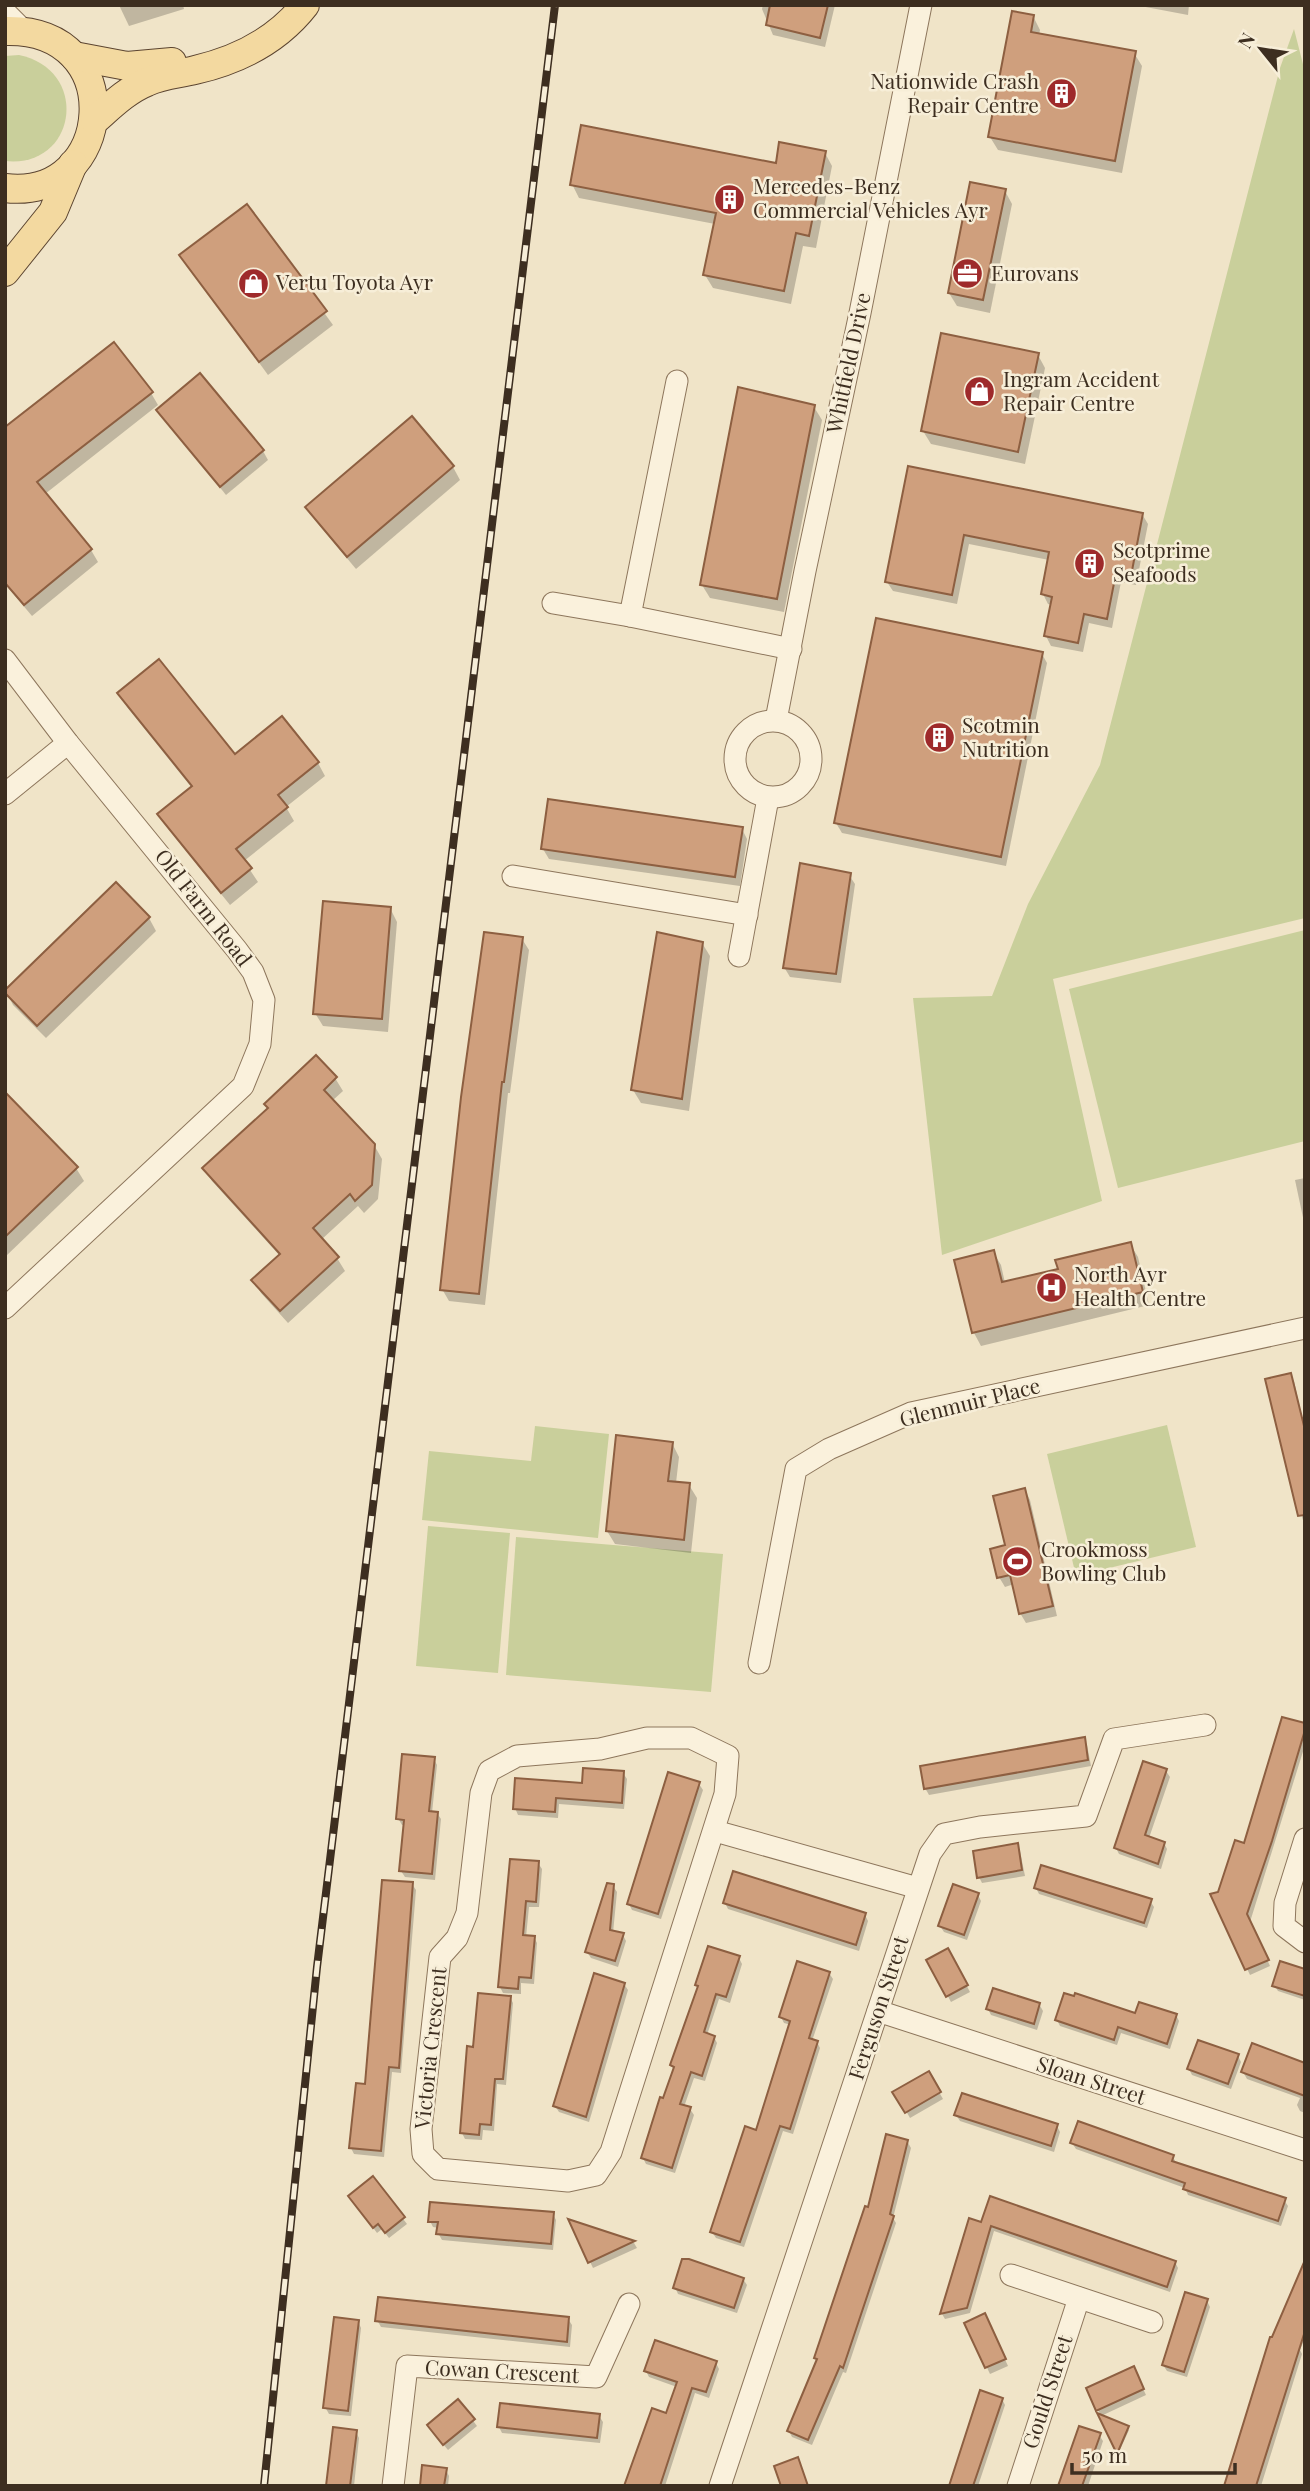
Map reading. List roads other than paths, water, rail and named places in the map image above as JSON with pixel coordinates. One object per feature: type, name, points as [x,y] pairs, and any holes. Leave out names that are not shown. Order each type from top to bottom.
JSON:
[{"type":"main road","points":[[74,56],[127,66],[167,63],[209,52],[251,31],[290,5]]},
{"type":"main road","points":[[94,120],[129,91],[147,81],[217,65],[241,56],[291,23],[305,5]]},
{"type":"main road","points":[[5,188],[18,190],[39,186],[56,178],[73,164],[85,149],[94,120],[94,97],[86,73],[74,56],[51,39],[11,25]]},
{"type":"main road","points":[[5,272],[53,212],[73,164]]},
{"type":"street","name":"Whitfield Drive","points":[[776,720],[921,5]]},
{"type":"street","points":[[630,616],[677,381]]},
{"type":"street","points":[[553,603],[791,649]]},
{"type":"street","name":"Old Farm Road","points":[[5,660],[68,743],[253,972],[264,1000],[260,1044],[243,1086],[5,1308]]},
{"type":"street","points":[[776,720],[790,724],[801,733],[808,744],[811,766],[798,788],[786,795],[768,797],[754,793],[740,779],[734,754],[743,735],[753,726],[776,720]]},
{"type":"street","points":[[5,794],[68,743]]},
{"type":"street","points":[[739,956],[768,797]]},
{"type":"street","points":[[513,876],[747,915]]},
{"type":"street","name":"Glenmuir Place","points":[[759,1663],[796,1469],[829,1449],[911,1413],[1305,1328]]},
{"type":"street","name":"Ferguson Street","points":[[720,2486],[930,1854],[944,1834],[980,1827],[1086,1816],[1114,1739],[1205,1725]]},
{"type":"street","name":"Victoria Crescent","points":[[647,1738],[691,1738],[727,1756],[725,1794],[715,1831],[611,2152],[596,2175],[568,2181],[438,2169],[423,2154],[421,2129],[440,1957],[457,1938],[467,1913],[481,1793],[489,1772],[517,1756],[600,1749],[647,1738]]},
{"type":"street","points":[[715,1831],[918,1888]]},
{"type":"street","points":[[1305,1839],[1285,1903],[1284,1926],[1305,1942]]},
{"type":"street","name":"Sloan Street","points":[[878,2011],[1305,2150]]},
{"type":"street","points":[[1011,2275],[1152,2322]]},
{"type":"street","name":"Gould Street","points":[[1018,2486],[1079,2298]]},
{"type":"street","name":"Cowan Crescent","points":[[393,2486],[407,2367],[596,2377],[629,2304]]},
{"type":"railway","points":[[264,2486],[317,1967],[555,5]]},
{"type":"place","name":"Nationwide Crash Repair Centre","points":[[1062,94]]},
{"type":"place","name":"Mercedes-Benz Commercial Vehicles Ayr","points":[[730,199]]},
{"type":"place","name":"Eurovans","points":[[968,274]]},
{"type":"place","name":"Vertu Toyota Ayr","points":[[253,283]]},
{"type":"place","name":"Ingram Accident Repair Centre","points":[[980,392]]},
{"type":"place","name":"Scotprime Seafoods","points":[[1090,563]]},
{"type":"place","name":"Scotmin Nutrition","points":[[939,738]]},
{"type":"place","name":"North Ayr Health Centre","points":[[1051,1287]]},
{"type":"place","name":"Crookmoss Bowling Club","points":[[1018,1562]]}]
